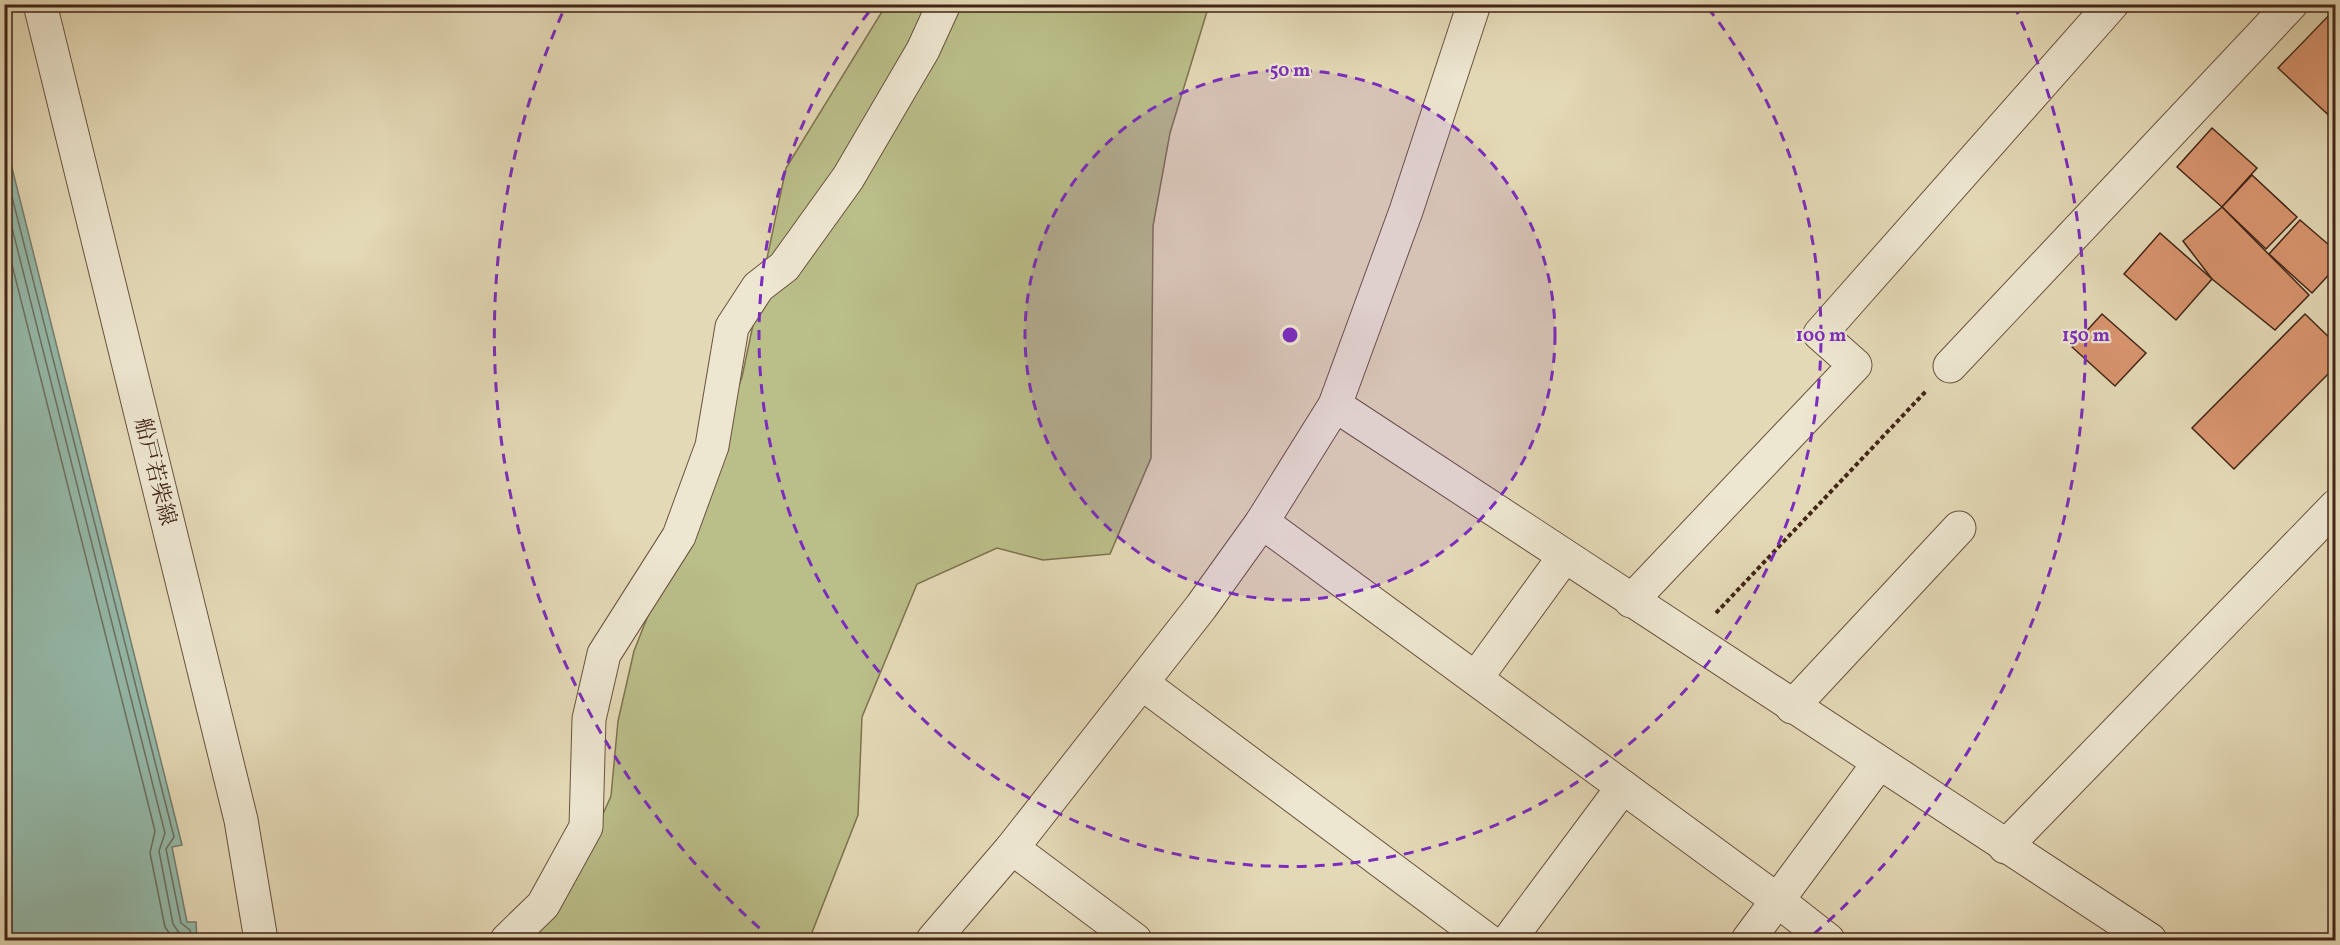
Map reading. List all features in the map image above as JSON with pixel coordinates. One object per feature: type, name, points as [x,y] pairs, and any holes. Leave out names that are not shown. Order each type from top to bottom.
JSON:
[{"type":"street","name":"船戸若柴線","points":[[40,4],[241,820],[261,940]]},
{"type":"street","points":[[507,940],[543,905],[586,827],[589,719],[604,654],[679,536],[712,446],[732,327],[758,287],[784,267],[848,178],[923,50],[944,4]]},
{"type":"street","points":[[933,940],[1012,848],[1143,684],[1262,522],[1335,405],[1406,211],[1474,4]]},
{"type":"street","points":[[1631,601],[1855,365],[1820,334],[2112,4]]},
{"type":"street","points":[[1950,366],[2291,4]]},
{"type":"street","points":[[1335,405],[2005,847],[2150,940]]},
{"type":"street","points":[[2005,847],[2336,506]]},
{"type":"street","points":[[1262,522],[1778,900],[1828,940]]},
{"type":"street","points":[[1792,707],[1959,528]]},
{"type":"street","points":[[1476,678],[1564,557]]},
{"type":"street","points":[[1143,684],[1486,940]]},
{"type":"street","points":[[1748,940],[1879,763]]},
{"type":"street","points":[[1509,940],[1623,787]]},
{"type":"street","points":[[1012,848],[1135,940]]},
{"type":"path","points":[[1690,640],[1950,366]]},
{"type":"green space","points":[[886,5],[1209,5],[1170,133],[1153,226],[1151,458],[1110,554],[1043,560],[997,548],[917,584],[862,717],[858,815],[809,940],[526,940],[577,872],[611,796],[618,721],[634,651],[742,377],[786,168]]},
{"type":"water","points":[[5,140],[182,845],[172,847],[187,922],[196,922],[197,940],[5,940]]},
{"type":"building","points":[[2336,8],[2336,122],[2278,68]]},
{"type":"building","points":[[2212,128],[2257,168],[2222,207],[2177,167]]},
{"type":"building","points":[[2252,175],[2297,217],[2266,249],[2222,207]]},
{"type":"building","points":[[2222,207],[2309,295],[2275,330],[2212,279],[2183,241]]},
{"type":"building","points":[[2300,220],[2336,251],[2336,267],[2312,293],[2269,254]]},
{"type":"building","points":[[2160,233],[2212,279],[2176,320],[2124,274]]},
{"type":"building","points":[[2102,314],[2146,353],[2115,386],[2072,347]]},
{"type":"building","points":[[2305,314],[2336,344],[2336,366],[2234,469],[2192,428]]}]
